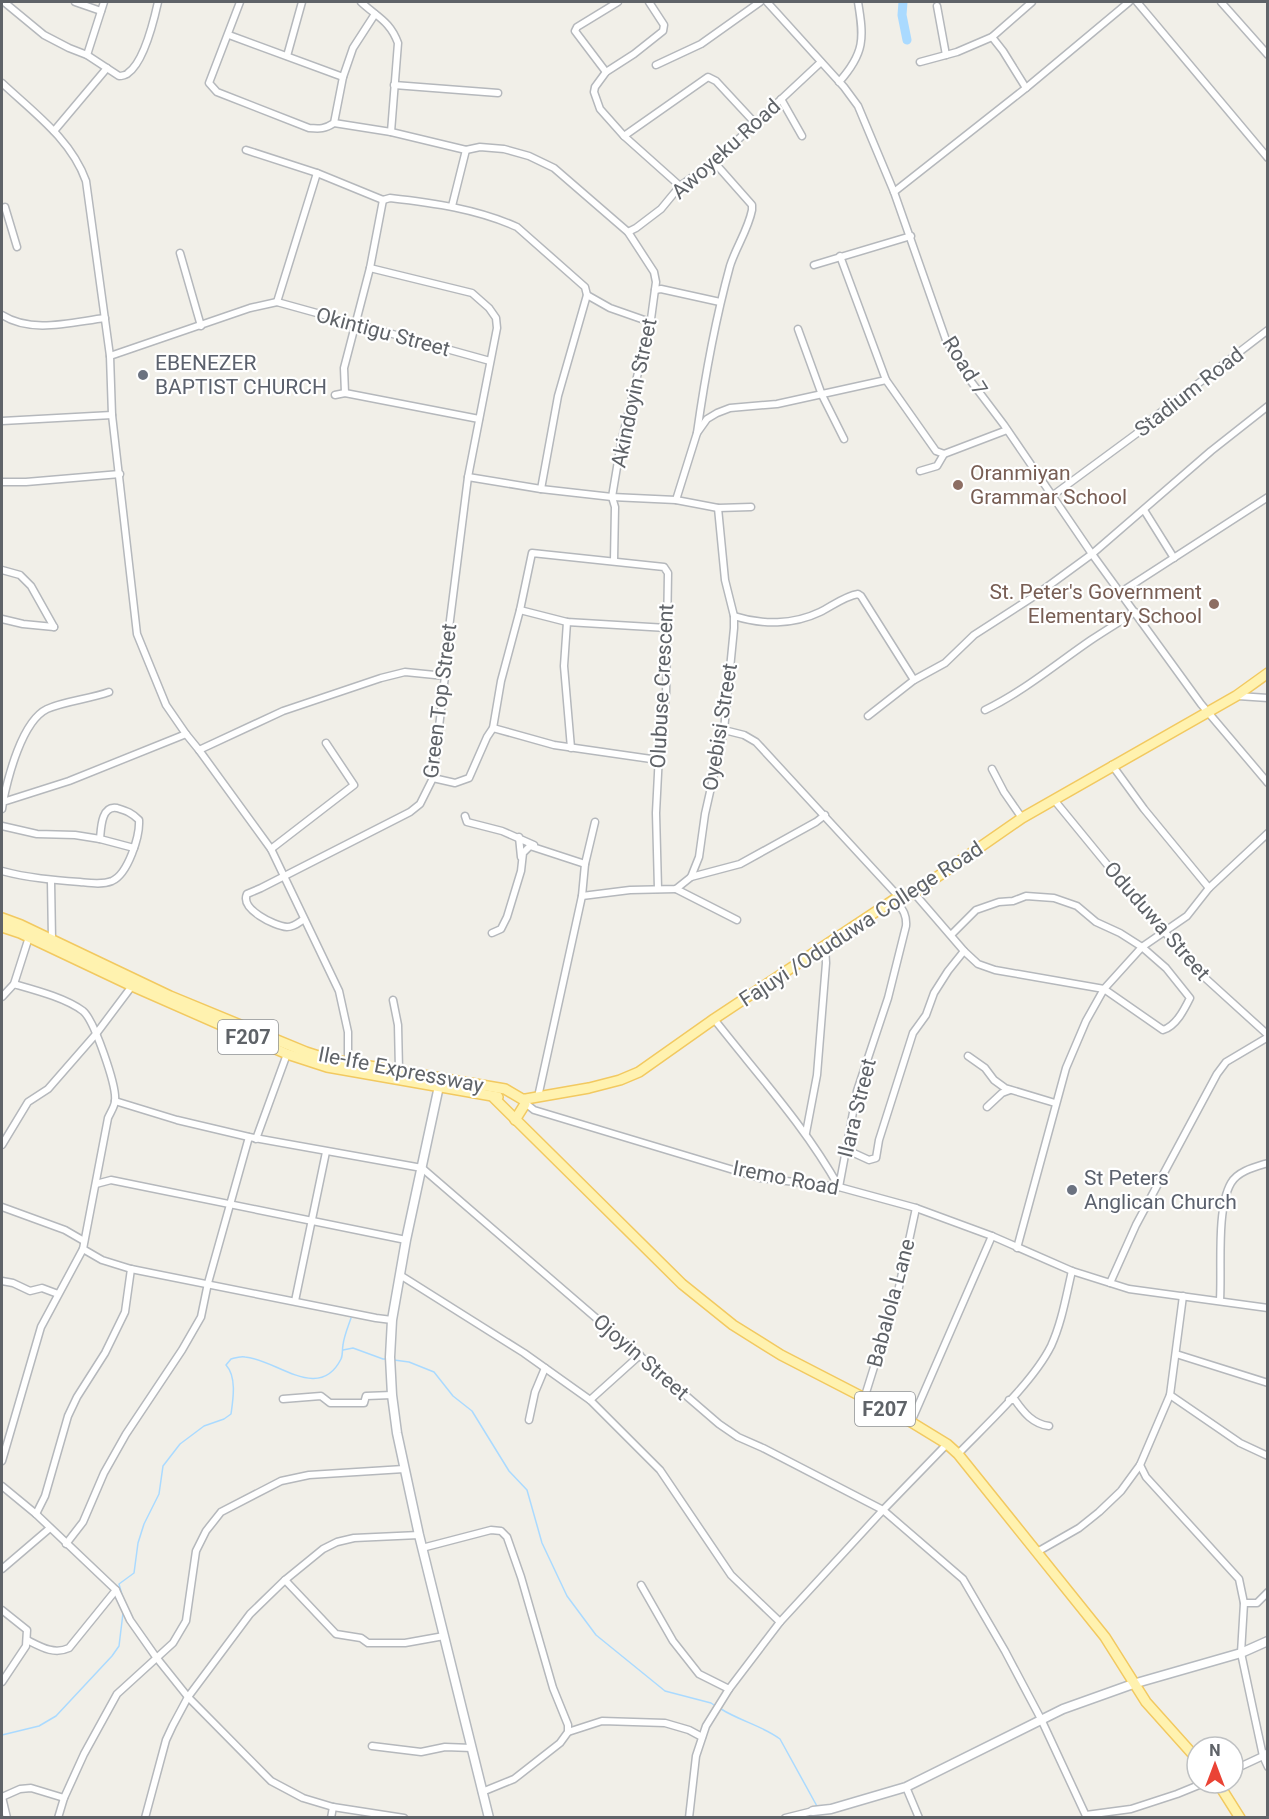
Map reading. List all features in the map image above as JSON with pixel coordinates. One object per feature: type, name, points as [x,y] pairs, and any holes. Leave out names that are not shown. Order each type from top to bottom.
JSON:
[{"type":"main road","name":"Fajuyi /Oduduwa College Road","points":[[524,1102],[620,1080],[639,1072],[897,898],[914,893],[1022,818],[1055,801],[1206,711],[1236,696],[1268,673]]},
{"type":"main road","name":"Ile-Ife Expressway","points":[[2,918],[170,996],[280,1042],[348,1066],[494,1098],[499,1097],[505,1089],[399,1070],[348,1066],[327,1066],[287,1054],[132,986],[29,937],[2,927]]},
{"type":"main road","points":[[505,1089],[524,1102],[515,1120]]},
{"type":"main road","name":"F207","points":[[494,1098],[682,1284],[733,1325],[781,1355],[911,1422],[947,1444],[958,1454],[1105,1637],[1146,1702],[1185,1746]]},
{"type":"main road","points":[[1226,1795],[1240,1818]]},
{"type":"street","points":[[4,2],[44,35],[87,55],[119,76],[128,74],[137,63],[147,41],[158,2]]},
{"type":"street","points":[[75,2],[101,12]]},
{"type":"street","points":[[87,55],[104,2]]},
{"type":"street","points":[[240,2],[229,35],[343,77]]},
{"type":"street","points":[[287,56],[302,2]]},
{"type":"street","points":[[361,2],[375,15],[388,22],[398,43],[391,132]]},
{"type":"street","points":[[606,72],[575,31],[577,27],[618,2]]},
{"type":"street","points":[[649,2],[664,25],[663,31],[606,72],[595,87],[595,97],[600,109],[624,136],[680,186]]},
{"type":"street","points":[[656,66],[700,44],[760,2]]},
{"type":"street","points":[[839,82],[860,49],[863,32],[858,2]]},
{"type":"street","points":[[920,62],[946,55],[992,36],[1032,2]]},
{"type":"street","points":[[894,192],[1129,2]]},
{"type":"street","points":[[1137,2],[1268,158]]},
{"type":"street","points":[[1221,2],[1268,56]]},
{"type":"street","name":"Road 7","points":[[770,3],[858,106],[911,236],[946,340],[970,380],[1206,711],[1268,783]]},
{"type":"street","points":[[937,6],[946,55]]},
{"type":"street","points":[[334,123],[343,77],[353,48],[375,15]]},
{"type":"street","name":"Akindoyin Street","points":[[229,35],[209,83],[213,90],[309,128],[325,129],[334,123],[391,132],[466,150],[480,147],[504,149],[530,156],[554,168],[627,232],[654,272],[657,282],[650,322],[630,399],[612,497],[615,507],[614,561]]},
{"type":"street","points":[[992,36],[1026,87]]},
{"type":"street","name":"Awoyeku Road","points":[[627,232],[661,209],[680,186],[714,162],[821,62]]},
{"type":"street","points":[[54,132],[107,68]]},
{"type":"street","points":[[624,136],[708,77],[716,81],[755,123]]},
{"type":"street","points":[[2,83],[54,132],[80,163],[86,181],[110,356],[112,415],[137,634],[166,705],[271,849],[339,991],[348,1032],[348,1066]]},
{"type":"street","points":[[394,85],[498,93]]},
{"type":"street","points":[[781,99],[802,136]]},
{"type":"street","points":[[246,150],[317,173],[383,200],[390,198],[452,206],[517,227],[585,287],[587,295],[558,396],[541,489]]},
{"type":"street","points":[[452,206],[466,150]]},
{"type":"street","points":[[676,500],[697,433],[706,369],[720,302],[733,256],[752,210],[752,205],[714,162]]},
{"type":"street","points":[[110,356],[250,308],[277,302],[317,173]]},
{"type":"street","points":[[345,393],[344,368],[370,268],[383,200]]},
{"type":"street","points":[[3,208],[17,247]]},
{"type":"street","points":[[814,265],[911,236]]},
{"type":"street","points":[[180,253],[201,326]]},
{"type":"street","points":[[840,256],[886,380],[936,452],[944,454],[1007,430]]},
{"type":"street","name":"Green Top Street","points":[[304,919],[294,926],[284,927],[251,910],[244,899],[247,894],[410,812],[420,804],[433,778],[468,477],[497,328],[496,318],[489,308],[472,293],[370,268]]},
{"type":"street","name":"Akindoyin Street","points":[[655,290],[661,289],[720,302]]},
{"type":"street","points":[[587,295],[610,308],[650,322]]},
{"type":"street","name":"Okintigu Street","points":[[277,302],[490,361]]},
{"type":"street","points":[[2,315],[34,326],[105,318]]},
{"type":"street","points":[[798,329],[822,395],[844,439]]},
{"type":"street","name":"Stadium Road","points":[[1052,496],[1136,434],[1152,419],[1268,330]]},
{"type":"street","points":[[697,433],[707,419],[717,412],[730,408],[777,404],[886,380]]},
{"type":"street","points":[[335,395],[345,393],[479,419]]},
{"type":"street","points":[[868,716],[914,680],[945,663],[974,635],[1036,595],[1092,554],[1211,451],[1268,406]]},
{"type":"street","points":[[2,422],[112,415]]},
{"type":"street","points":[[920,471],[937,466],[944,454]]},
{"type":"street","points":[[2,482],[120,474]]},
{"type":"street","points":[[468,477],[541,489],[612,497],[676,500],[718,508],[751,507]]},
{"type":"street","points":[[1121,592],[1268,497]]},
{"type":"street","name":"Oyebisi Street","points":[[691,877],[699,857],[705,814],[724,730],[730,681],[734,616],[724,580],[718,508]]},
{"type":"street","points":[[1144,510],[1174,558]]},
{"type":"street","name":"Olubuse Crescent","points":[[433,778],[455,783],[469,778],[493,728],[501,681],[532,554],[664,567],[667,569],[666,695],[658,760],[656,813],[658,889]]},
{"type":"street","points":[[2,570],[20,575],[26,581],[54,627],[2,619]]},
{"type":"street","points":[[734,616],[753,622],[804,619],[858,594],[914,680]]},
{"type":"street","points":[[520,610],[567,622],[667,628]]},
{"type":"street","points":[[985,710],[1006,700],[1092,639],[1135,612]]},
{"type":"street","points":[[567,622],[564,666],[571,748]]},
{"type":"street","points":[[200,750],[283,711],[381,678],[405,672],[445,676]]},
{"type":"street","points":[[2,806],[7,780],[34,719],[45,710],[61,703],[90,699],[110,692]]},
{"type":"street","points":[[1236,696],[1268,698]]},
{"type":"street","points":[[493,728],[554,745],[658,760]]},
{"type":"street","name":"Ilara Street","points":[[724,730],[744,735],[756,742],[825,815],[897,898],[907,918],[888,998],[857,1091],[839,1187]]},
{"type":"street","points":[[2,806],[186,734]]},
{"type":"street","points":[[271,849],[354,785],[326,743]]},
{"type":"street","points":[[1112,765],[1144,809],[1209,888]]},
{"type":"street","points":[[992,769],[1022,818]]},
{"type":"street","name":"Oduduwa Street","points":[[1055,801],[1203,976],[1268,1036]]},
{"type":"street","points":[[2,871],[51,881],[98,883],[114,880],[129,862],[140,827],[139,820],[130,812],[112,807],[108,809],[100,840]]},
{"type":"street","points":[[676,889],[691,877],[740,864],[809,827],[825,815]]},
{"type":"street","points":[[465,816],[467,822],[519,837],[545,850]]},
{"type":"street","points":[[538,1097],[582,896],[585,864],[595,822]]},
{"type":"street","points":[[2,826],[37,834],[100,840],[134,848]]},
{"type":"street","points":[[1017,1248],[1066,1068],[1086,1021],[1104,989],[1142,947],[1187,916],[1209,888],[1268,833]]},
{"type":"street","points":[[519,837],[522,861]]},
{"type":"street","points":[[492,933],[501,929],[507,917],[515,894],[523,853],[530,846],[585,864]]},
{"type":"street","points":[[51,881],[52,940]]},
{"type":"street","points":[[582,896],[630,890],[676,889],[737,920]]},
{"type":"street","points":[[914,893],[964,951],[978,964],[995,970],[1104,989],[1160,1029],[1167,1030],[1175,1023],[1190,998],[1166,968],[1142,947],[1096,922],[1077,906],[1054,898],[1026,896],[976,910],[951,935]]},
{"type":"street","points":[[2,997],[14,984],[29,937]]},
{"type":"street","points":[[806,1133],[818,1076],[826,963],[825,947]]},
{"type":"street","points":[[845,1149],[869,1160],[876,1158],[879,1140],[913,1033],[926,1015],[934,993],[964,951]]},
{"type":"street","points":[[2,1461],[41,1327],[83,1249],[108,1118],[116,1101],[110,1070],[91,1019],[82,1010],[14,984]]},
{"type":"street","points":[[2,1144],[28,1102],[48,1089],[96,1034],[132,986]]},
{"type":"street","points":[[393,1000],[398,1025],[399,1070]]},
{"type":"street","name":"Ilara Street","points":[[714,1020],[806,1133],[839,1187]]},
{"type":"street","points":[[1110,1283],[1136,1225],[1217,1074],[1226,1062],[1268,1036]]},
{"type":"street","points":[[66,1544],[83,1522],[104,1473],[126,1434],[182,1350],[201,1317],[208,1283],[231,1204],[253,1138],[287,1054]]},
{"type":"street","points":[[968,1056],[988,1071],[994,1080],[1010,1090],[1055,1103]]},
{"type":"street","points":[[439,1086],[406,1240],[392,1320],[392,1395],[404,1469],[419,1535],[489,1818]]},
{"type":"street","points":[[987,1107],[1002,1093],[1010,1090]]},
{"type":"street","points":[[116,1101],[177,1120],[253,1138],[422,1168]]},
{"type":"street","name":"Iremo Road","points":[[524,1102],[534,1110],[760,1178],[839,1187],[916,1208],[992,1236],[1072,1271],[1129,1289],[1268,1308]]},
{"type":"street","points":[[295,1301],[326,1152]]},
{"type":"street","points":[[1220,1300],[1222,1222],[1231,1182],[1240,1173],[1268,1163]]},
{"type":"street","name":"Ojoyin Street","points":[[422,1168],[719,1424],[738,1437],[883,1510],[963,1579],[1041,1719],[1086,1816]]},
{"type":"street","points":[[96,1184],[111,1180],[406,1240]]},
{"type":"street","points":[[2,1207],[65,1230],[84,1240]]},
{"type":"street","name":"Babalola Lane","points":[[864,1399],[899,1287],[916,1208]]},
{"type":"street","points":[[911,1422],[992,1236]]},
{"type":"street","points":[[83,1249],[102,1260],[131,1269],[392,1320]]},
{"type":"street","points":[[36,1514],[45,1496],[68,1416],[77,1397],[105,1353],[125,1312],[131,1269]]},
{"type":"street","points":[[958,1454],[1009,1400],[1050,1348],[1060,1323],[1072,1271]]},
{"type":"street","points":[[400,1275],[545,1368],[590,1400],[660,1470],[731,1575],[780,1622]]},
{"type":"street","points":[[2,1281],[13,1283],[30,1291],[42,1288],[58,1294]]},
{"type":"street","points":[[1037,1552],[1079,1528],[1099,1512],[1121,1491],[1140,1465],[1170,1395],[1182,1296]]},
{"type":"street","points":[[1176,1354],[1268,1383]]},
{"type":"street","points":[[590,1400],[640,1355]]},
{"type":"street","points":[[529,1420],[535,1392],[545,1368]]},
{"type":"street","points":[[283,1399],[321,1396],[330,1403],[364,1403],[366,1396],[392,1395]]},
{"type":"street","points":[[1170,1395],[1230,1437],[1268,1456]]},
{"type":"street","points":[[1009,1400],[1015,1400],[1021,1409],[1036,1422],[1049,1426]]},
{"type":"street","points":[[689,1818],[696,1756],[706,1726],[729,1689],[780,1622],[947,1444]]},
{"type":"street","points":[[1140,1465],[1146,1477],[1239,1579],[1245,1603],[1242,1653],[1268,1767]]},
{"type":"street","points":[[58,1818],[64,1798],[84,1754],[117,1694],[173,1643],[186,1621],[196,1551],[206,1531],[221,1512],[281,1481],[309,1475],[404,1469]]},
{"type":"street","points":[[2,1486],[36,1514],[116,1590],[130,1620],[188,1697],[271,1781],[303,1798],[333,1807],[404,1818]]},
{"type":"street","points":[[3,1566],[50,1528]]},
{"type":"street","points":[[422,1548],[491,1530],[501,1531],[507,1537],[553,1688],[568,1725],[568,1732],[560,1743],[514,1779],[482,1792]]},
{"type":"street","points":[[145,1818],[166,1740],[188,1697],[250,1614],[285,1580],[323,1549],[337,1542],[354,1538],[419,1535]]},
{"type":"street","points":[[285,1580],[336,1634],[361,1638],[368,1643],[405,1643],[444,1636]]},
{"type":"street","points":[[641,1585],[673,1641],[699,1674],[729,1689]]},
{"type":"street","points":[[27,1640],[46,1650],[63,1651],[69,1648],[116,1590]]},
{"type":"street","points":[[1245,1603],[1257,1603],[1268,1592]]},
{"type":"street","points":[[2,1610],[27,1630],[26,1646],[2,1682]]},
{"type":"street","points":[[785,1818],[813,1811],[824,1811],[906,1787],[1062,1709],[1133,1684],[1242,1653],[1268,1641]]},
{"type":"street","points":[[568,1732],[602,1721],[664,1723],[689,1730],[702,1737]]},
{"type":"street","points":[[372,1746],[421,1752],[445,1747],[472,1748]]},
{"type":"street","points":[[1245,1764],[1265,1754]]},
{"type":"street","points":[[906,1787],[919,1818]]},
{"type":"street","points":[[7,1818],[2,1797],[20,1789],[31,1788],[64,1798]]},
{"type":"street","points":[[1086,1816],[1131,1809],[1185,1791]]},
{"type":"street","points":[[331,1818],[333,1807]]},
{"type":"waterway","points":[[903,2],[902,15],[907,40]]},
{"type":"waterway","points":[[124,1602],[119,1584],[134,1573],[138,1543],[144,1524],[159,1494],[163,1466],[180,1444],[204,1426],[231,1414],[233,1382],[226,1365],[231,1359],[245,1357],[257,1359],[296,1375],[321,1378],[332,1372],[341,1359],[344,1338],[351,1318]]},
{"type":"waterway","points":[[343,1350],[353,1348],[386,1359]]},
{"type":"waterway","points":[[394,1360],[409,1362],[434,1372],[453,1396],[472,1411],[509,1471],[527,1490],[542,1543],[567,1596],[596,1635],[665,1691],[711,1703],[717,1707]]},
{"type":"waterway","points":[[2,1735],[39,1726],[56,1716],[119,1646],[123,1613]]},
{"type":"waterway","points":[[721,1709],[780,1739],[818,1808]]},
{"type":"place","name":"EBENEZER BAPTIST CHURCH","points":[[143,375]]},
{"type":"place","name":"Oranmiyan Grammar School","points":[[958,485]]},
{"type":"place","name":"St. Peter's Government Elementary School","points":[[1214,604]]},
{"type":"place","name":"St Peters Anglican Church","points":[[1072,1190]]}]
